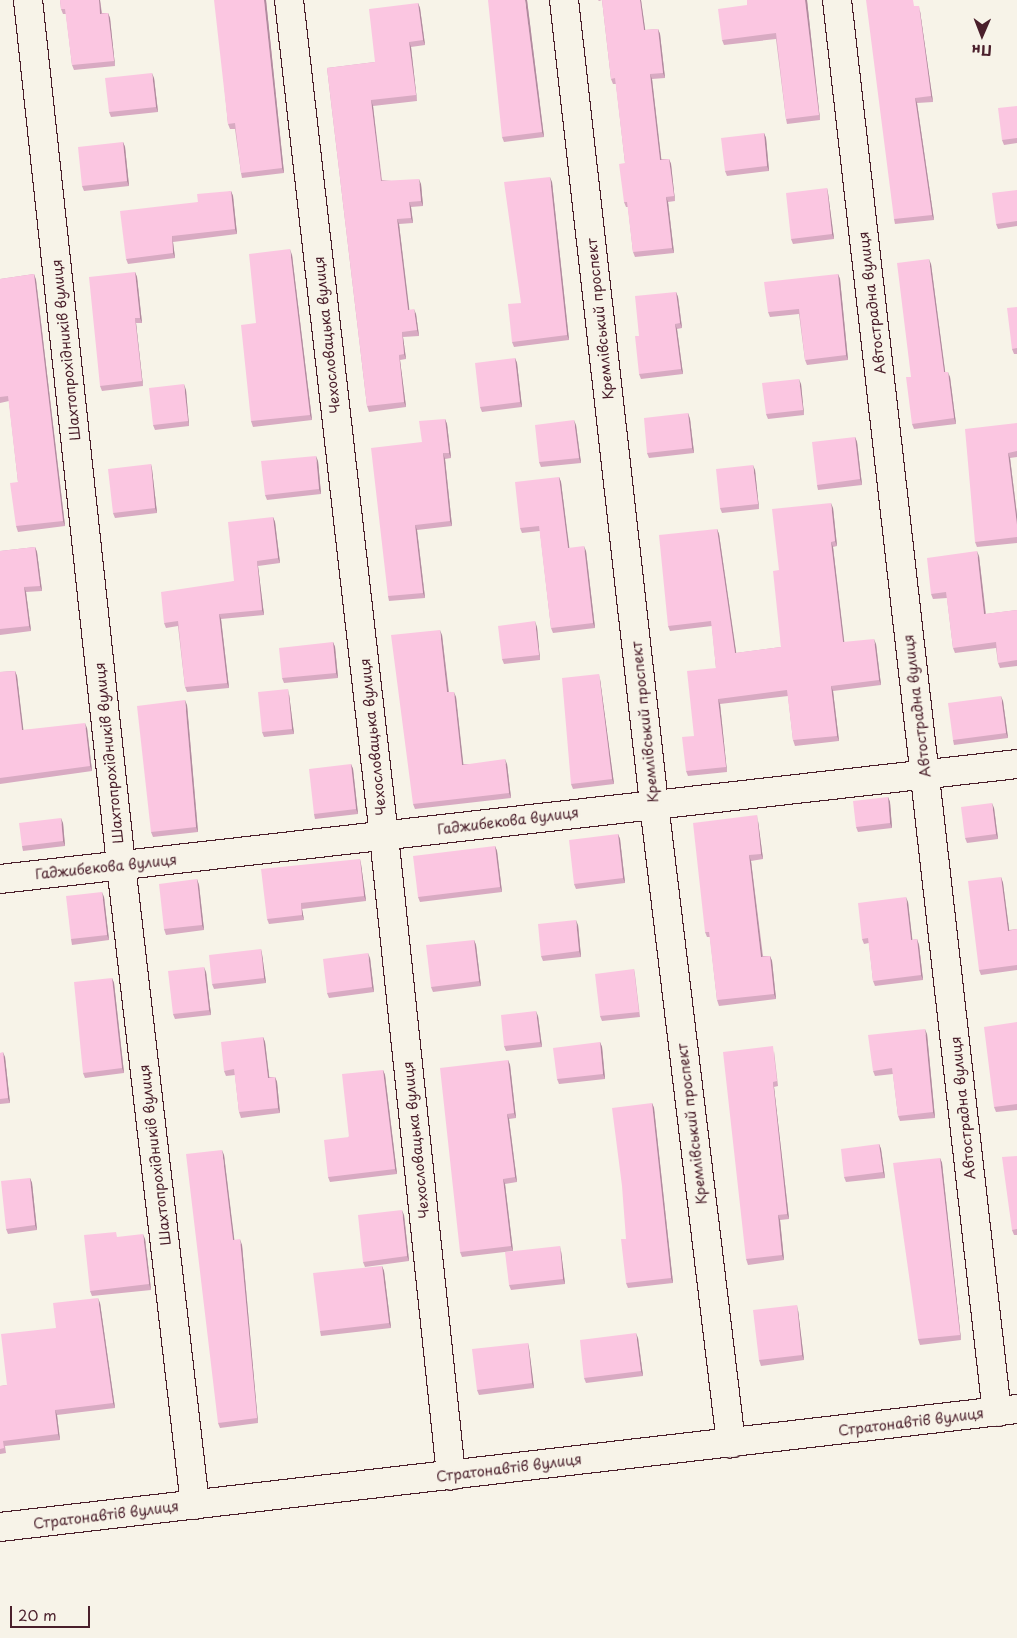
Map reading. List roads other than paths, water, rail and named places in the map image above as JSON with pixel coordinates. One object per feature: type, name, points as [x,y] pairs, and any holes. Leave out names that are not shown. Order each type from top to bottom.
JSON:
[{"type":"street","name":"Шахтопрохідників вулиця","points":[[28,0],[121,865],[195,1505]]},
{"type":"street","name":"Чехословацька вулиця","points":[[289,0],[384,836],[451,1475]]},
{"type":"street","name":"Кремлівський проспект","points":[[564,0],[654,804],[731,1443]]},
{"type":"street","name":"Автострадна вулиця","points":[[837,0],[925,775],[1007,1410]]},
{"type":"street","name":"Гаджибекова вулиця","points":[[0,879],[1017,764]]},
{"type":"street","name":"Стратонавтів вулиця","points":[[0,1527],[1007,1410]]}]
